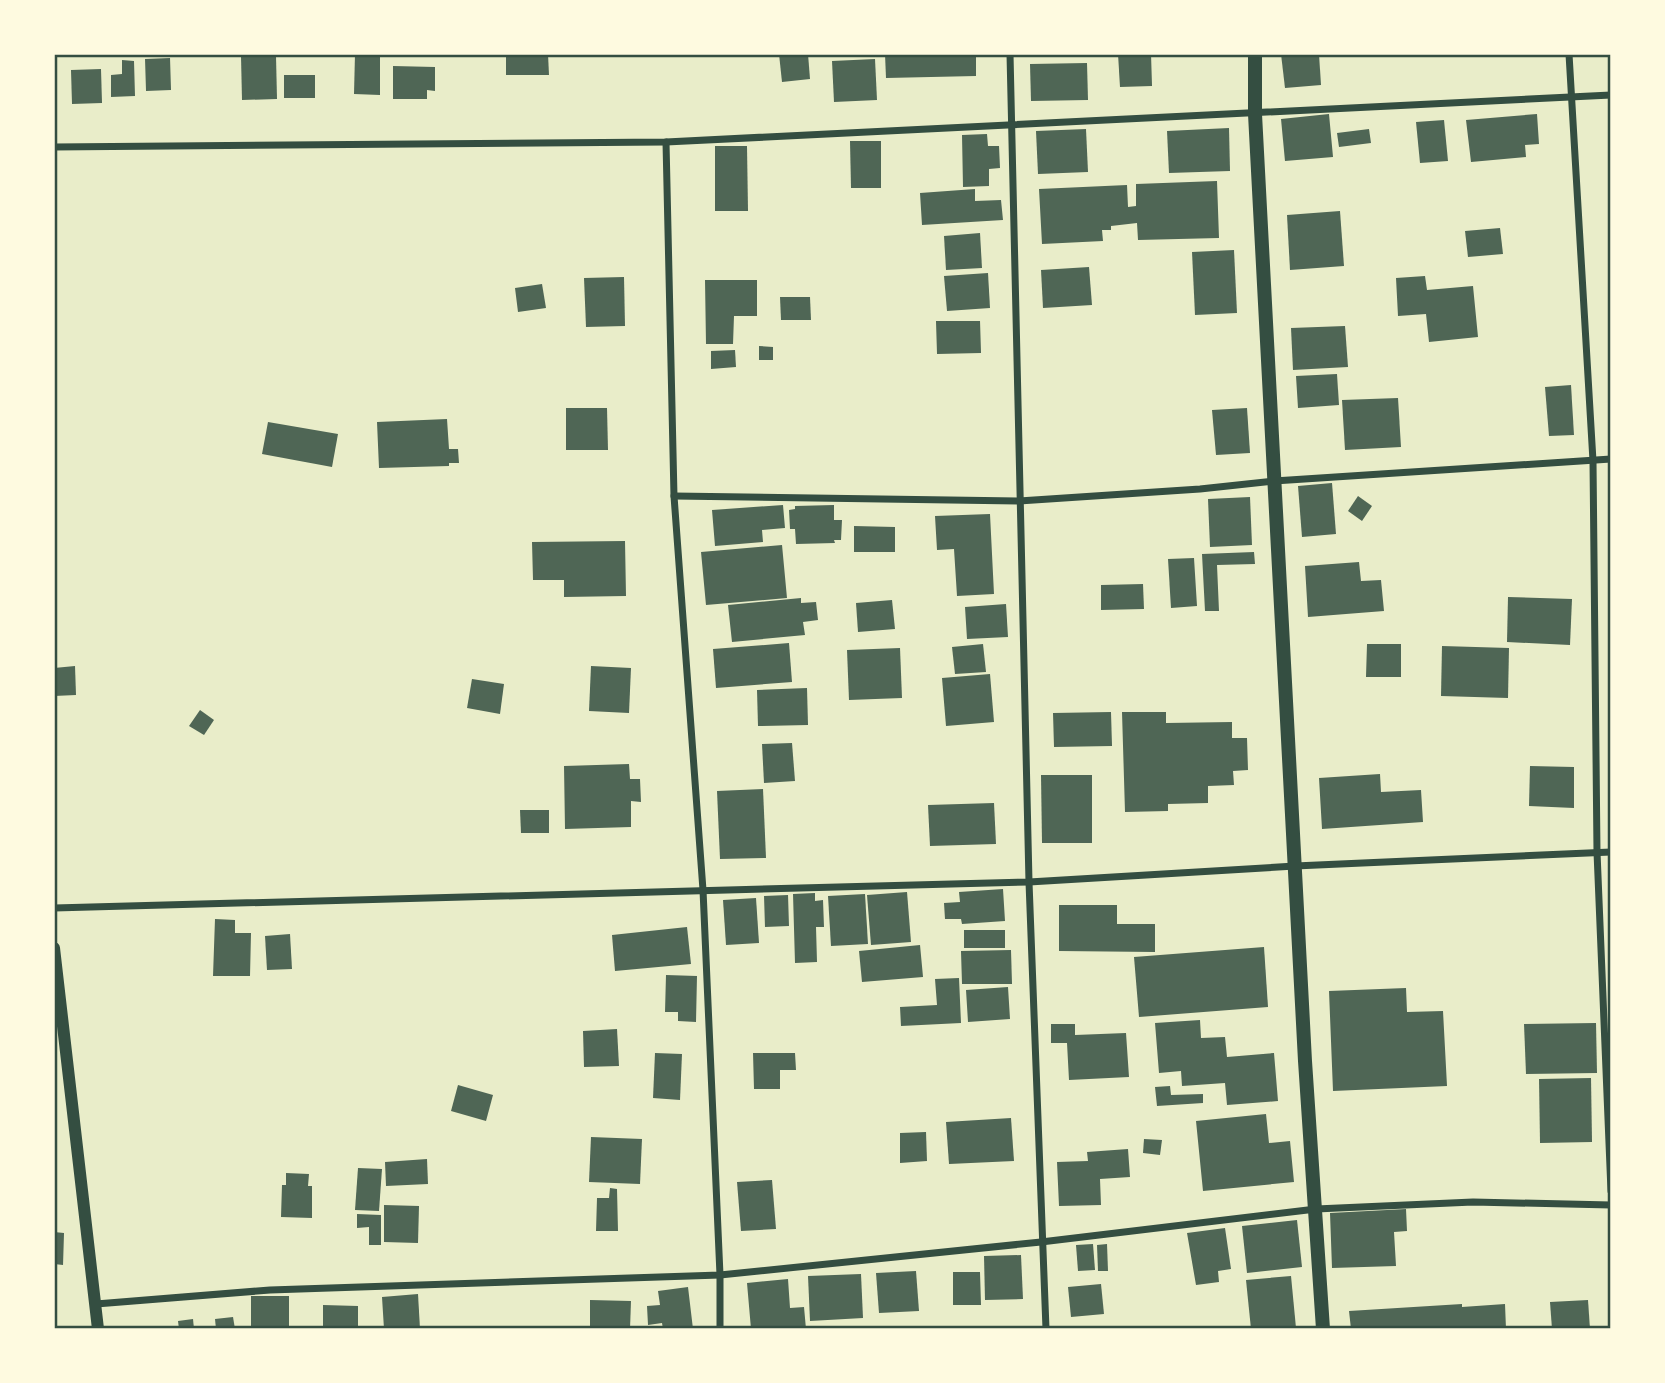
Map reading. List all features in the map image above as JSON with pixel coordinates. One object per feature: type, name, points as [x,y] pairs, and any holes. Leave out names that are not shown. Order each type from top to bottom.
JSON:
[{"type":"main road","points":[[1255,54],[1255,114],[1274,481],[1305,1061],[1323,1329]]},
{"type":"street","points":[[1010,54],[1029,882],[1046,1329]]},
{"type":"street","points":[[1569,54],[1593,461],[1597,852],[1611,1191]]},
{"type":"street","points":[[54,147],[666,142],[1611,95]]},
{"type":"street","points":[[666,142],[674,496],[703,890],[720,1329]]},
{"type":"street","points":[[674,496],[1019,502],[1274,481],[1611,459]]},
{"type":"street","points":[[54,908],[1029,882],[1295,866],[1611,852]]},
{"type":"street","points":[[54,948],[98,1329]]},
{"type":"street","points":[[96,1304],[270,1290],[720,1275],[1041,1242],[1316,1209],[1473,1202],[1611,1205]]},
{"type":"building","points":[[355,54],[380,54],[380,95],[354,94]]},
{"type":"building","points":[[506,54],[548,54],[549,75],[506,75]]},
{"type":"building","points":[[779,54],[808,54],[810,79],[782,82]]},
{"type":"building","points":[[885,54],[976,54],[976,76],[886,78]]},
{"type":"building","points":[[1118,54],[1151,54],[1152,86],[1120,87]]},
{"type":"building","points":[[1281,54],[1319,54],[1321,85],[1285,88]]},
{"type":"building","points":[[241,56],[276,56],[277,99],[242,100]]},
{"type":"building","points":[[170,58],[171,90],[146,91],[145,59]]},
{"type":"building","points":[[875,59],[877,100],[834,102],[832,61]]},
{"type":"building","points":[[122,60],[134,61],[135,96],[111,97],[111,75],[122,74]]},
{"type":"building","points":[[1087,63],[1088,100],[1031,101],[1030,64]]},
{"type":"building","points":[[393,66],[435,67],[435,91],[427,90],[427,99],[393,99]]},
{"type":"building","points":[[101,69],[102,103],[72,104],[71,70]]},
{"type":"building","points":[[284,75],[315,75],[315,98],[284,98]]},
{"type":"building","points":[[1329,114],[1333,157],[1285,161],[1281,119]]},
{"type":"building","points":[[1537,114],[1539,144],[1525,145],[1526,157],[1471,162],[1466,120]]},
{"type":"building","points":[[1444,120],[1448,161],[1420,163],[1416,122]]},
{"type":"building","points":[[1229,128],[1230,171],[1169,173],[1167,131]]},
{"type":"building","points":[[1086,129],[1088,172],[1038,174],[1036,131]]},
{"type":"building","points":[[1369,129],[1371,143],[1339,147],[1337,133]]},
{"type":"building","points":[[987,134],[988,146],[999,146],[1000,168],[989,169],[989,186],[963,187],[962,135]]},
{"type":"building","points":[[850,141],[881,141],[881,188],[851,188]]},
{"type":"building","points":[[715,146],[747,146],[748,211],[715,211]]},
{"type":"building","points":[[1217,181],[1219,238],[1138,240],[1137,223],[1111,226],[1111,230],[1102,230],[1103,241],[1042,244],[1039,189],[1127,185],[1128,207],[1136,206],[1136,184]]},
{"type":"building","points":[[975,189],[975,201],[1001,200],[1003,220],[922,225],[920,193]]},
{"type":"building","points":[[1340,211],[1344,266],[1290,270],[1287,215]]},
{"type":"building","points":[[1500,228],[1503,254],[1468,257],[1465,231]]},
{"type":"building","points":[[980,233],[982,268],[946,270],[944,236]]},
{"type":"building","points":[[1234,250],[1237,313],[1195,315],[1192,252]]},
{"type":"building","points":[[1089,267],[1092,305],[1043,308],[1041,270]]},
{"type":"building","points":[[988,273],[990,308],[947,311],[944,276]]},
{"type":"building","points":[[1425,276],[1427,290],[1473,286],[1478,337],[1429,342],[1426,314],[1398,316],[1396,278]]},
{"type":"building","points":[[624,277],[625,326],[586,327],[584,278]]},
{"type":"building","points":[[705,280],[757,280],[757,316],[734,316],[733,344],[706,344]]},
{"type":"building","points":[[542,284],[546,308],[518,312],[515,288]]},
{"type":"building","points":[[780,297],[810,297],[811,320],[781,320]]},
{"type":"building","points":[[936,321],[980,321],[981,353],[937,354]]},
{"type":"building","points":[[1345,326],[1348,367],[1293,370],[1291,328]]},
{"type":"building","points":[[759,346],[773,347],[773,360],[759,360]]},
{"type":"building","points":[[735,350],[736,367],[711,369],[711,351]]},
{"type":"building","points":[[1337,374],[1339,405],[1298,408],[1296,376]]},
{"type":"building","points":[[1571,385],[1574,435],[1549,436],[1545,387]]},
{"type":"building","points":[[1398,398],[1401,447],[1345,450],[1342,400]]},
{"type":"building","points":[[566,408],[607,408],[608,450],[566,450]]},
{"type":"building","points":[[1247,408],[1250,453],[1216,455],[1212,410]]},
{"type":"building","points":[[447,419],[449,449],[458,449],[459,463],[449,463],[449,466],[379,468],[377,422]]},
{"type":"building","points":[[268,422],[338,434],[332,467],[262,454]]},
{"type":"building","points":[[1332,483],[1336,534],[1302,537],[1298,486]]},
{"type":"building","points":[[1358,496],[1372,506],[1362,521],[1348,511]]},
{"type":"building","points":[[1250,497],[1252,545],[1210,547],[1208,499]]},
{"type":"building","points":[[783,505],[785,528],[762,530],[763,542],[715,546],[712,510]]},
{"type":"building","points":[[834,505],[834,520],[842,520],[841,540],[834,540],[835,543],[796,544],[795,529],[790,529],[789,510],[795,509],[795,506]]},
{"type":"building","points":[[990,514],[994,594],[957,596],[954,549],[937,550],[935,516]]},
{"type":"building","points":[[854,526],[895,527],[895,552],[854,552]]},
{"type":"building","points":[[625,541],[626,596],[564,597],[564,580],[533,580],[532,542]]},
{"type":"building","points":[[782,545],[787,598],[706,605],[701,552]]},
{"type":"building","points":[[1254,552],[1255,564],[1217,565],[1219,611],[1205,611],[1202,554]]},
{"type":"building","points":[[1194,558],[1197,606],[1171,608],[1168,559]]},
{"type":"building","points":[[1359,562],[1361,581],[1381,580],[1384,611],[1308,617],[1305,566]]},
{"type":"building","points":[[1143,584],[1144,609],[1101,610],[1101,585]]},
{"type":"building","points":[[1508,597],[1572,599],[1570,645],[1507,642]]},
{"type":"building","points":[[801,598],[801,603],[816,602],[818,620],[803,622],[805,635],[732,642],[728,605]]},
{"type":"building","points":[[892,600],[895,629],[858,632],[856,603]]},
{"type":"building","points":[[1006,604],[1008,637],[967,639],[965,607]]},
{"type":"building","points":[[789,643],[792,682],[716,688],[713,649]]},
{"type":"building","points":[[983,644],[986,672],[955,674],[952,647]]},
{"type":"building","points":[[1367,644],[1401,644],[1401,677],[1366,677]]},
{"type":"building","points":[[1442,646],[1509,648],[1508,698],[1441,696]]},
{"type":"building","points":[[900,648],[902,698],[849,700],[847,650]]},
{"type":"building","points":[[75,666],[76,695],[54,696],[54,668]]},
{"type":"building","points":[[591,666],[631,668],[629,713],[589,711]]},
{"type":"building","points":[[990,674],[994,722],[946,726],[942,678]]},
{"type":"building","points":[[472,679],[504,684],[500,714],[467,708]]},
{"type":"building","points":[[807,688],[808,725],[758,726],[757,690]]},
{"type":"building","points":[[200,710],[214,720],[204,735],[189,726]]},
{"type":"building","points":[[1111,712],[1112,746],[1054,747],[1053,713]]},
{"type":"building","points":[[1122,712],[1166,712],[1166,723],[1232,722],[1232,738],[1247,738],[1248,770],[1233,771],[1234,785],[1208,786],[1208,803],[1168,804],[1168,811],[1125,812]]},
{"type":"building","points":[[792,743],[795,781],[764,783],[762,744]]},
{"type":"building","points":[[629,764],[630,779],[640,779],[641,802],[631,801],[631,827],[565,829],[564,766]]},
{"type":"building","points":[[1530,766],[1574,767],[1574,808],[1529,806]]},
{"type":"building","points":[[1380,774],[1381,792],[1421,790],[1423,822],[1322,829],[1319,778]]},
{"type":"building","points":[[1041,775],[1092,775],[1092,843],[1042,843]]},
{"type":"building","points":[[763,789],[766,858],[720,859],[717,791]]},
{"type":"building","points":[[994,803],[996,844],[930,846],[928,805]]},
{"type":"building","points":[[520,810],[549,810],[549,833],[521,833]]},
{"type":"building","points":[[1003,889],[1005,921],[962,924],[961,919],[945,919],[944,903],[960,902],[959,892]]},
{"type":"building","points":[[907,892],[911,942],[871,945],[867,895]]},
{"type":"building","points":[[815,893],[815,901],[823,900],[824,927],[816,927],[817,962],[795,963],[793,894]]},
{"type":"building","points":[[865,894],[868,944],[831,946],[828,896]]},
{"type":"building","points":[[788,895],[789,926],[765,927],[764,896]]},
{"type":"building","points":[[756,898],[759,943],[726,945],[723,900]]},
{"type":"building","points":[[1059,905],[1117,905],[1117,924],[1155,924],[1155,952],[1059,951]]},
{"type":"building","points":[[215,919],[235,920],[235,933],[251,933],[250,976],[213,976]]},
{"type":"building","points":[[687,927],[691,964],[615,971],[612,935]]},
{"type":"building","points":[[964,930],[1005,930],[1005,948],[964,948]]},
{"type":"building","points":[[290,934],[292,969],[267,970],[265,936]]},
{"type":"building","points":[[920,945],[923,977],[862,982],[859,951]]},
{"type":"building","points":[[1264,947],[1268,1007],[1139,1017],[1134,957]]},
{"type":"building","points":[[1011,950],[1012,984],[962,984],[961,951]]},
{"type":"building","points":[[666,975],[697,976],[696,1022],[678,1021],[678,1012],[665,1012]]},
{"type":"building","points":[[959,978],[961,1023],[901,1026],[900,1007],[937,1005],[935,979]]},
{"type":"building","points":[[1008,987],[1010,1019],[968,1022],[966,990]]},
{"type":"building","points":[[1406,988],[1407,1012],[1443,1011],[1447,1086],[1333,1091],[1329,991]]},
{"type":"building","points":[[1200,1020],[1201,1038],[1225,1037],[1227,1057],[1274,1053],[1278,1101],[1227,1105],[1225,1083],[1182,1086],[1181,1071],[1159,1073],[1155,1023]]},
{"type":"building","points":[[1596,1023],[1597,1073],[1526,1074],[1524,1024]]},
{"type":"building","points":[[1051,1024],[1075,1024],[1075,1035],[1126,1033],[1129,1077],[1069,1080],[1067,1043],[1051,1043]]},
{"type":"building","points":[[617,1029],[619,1066],[584,1067],[583,1031]]},
{"type":"building","points":[[655,1053],[682,1054],[680,1100],[653,1098]]},
{"type":"building","points":[[753,1053],[795,1053],[796,1070],[780,1070],[780,1089],[754,1089]]},
{"type":"building","points":[[1591,1078],[1592,1142],[1540,1143],[1539,1079]]},
{"type":"building","points":[[458,1085],[493,1095],[486,1121],[451,1111]]},
{"type":"building","points":[[1170,1086],[1171,1095],[1203,1094],[1203,1103],[1157,1106],[1155,1087]]},
{"type":"building","points":[[1266,1114],[1269,1143],[1290,1141],[1294,1182],[1203,1191],[1196,1121]]},
{"type":"building","points":[[1011,1118],[1014,1161],[949,1164],[946,1122]]},
{"type":"building","points":[[926,1132],[927,1161],[900,1163],[900,1133]]},
{"type":"building","points":[[591,1137],[642,1139],[640,1184],[589,1182]]},
{"type":"building","points":[[1144,1139],[1162,1140],[1160,1155],[1143,1153]]},
{"type":"building","points":[[1128,1149],[1130,1177],[1100,1179],[1101,1205],[1059,1206],[1057,1162],[1088,1161],[1087,1152]]},
{"type":"building","points":[[427,1159],[428,1184],[386,1186],[385,1162]]},
{"type":"building","points":[[358,1168],[382,1169],[379,1211],[355,1210]]},
{"type":"building","points":[[286,1173],[309,1174],[308,1186],[312,1186],[312,1218],[281,1217],[282,1185],[286,1185]]},
{"type":"building","points":[[772,1180],[776,1229],[741,1231],[737,1182]]},
{"type":"building","points":[[610,1188],[617,1189],[618,1231],[596,1231],[597,1198],[609,1198]]},
{"type":"building","points":[[384,1205],[419,1206],[418,1243],[384,1242]]},
{"type":"building","points":[[1406,1209],[1407,1231],[1394,1232],[1396,1266],[1332,1268],[1330,1213]]},
{"type":"building","points":[[357,1214],[381,1215],[381,1245],[369,1245],[369,1227],[357,1228]]},
{"type":"building","points":[[1297,1220],[1302,1267],[1247,1273],[1242,1226]]},
{"type":"building","points":[[1225,1228],[1231,1269],[1218,1271],[1219,1282],[1196,1285],[1187,1233]]},
{"type":"building","points":[[54,1232],[64,1233],[63,1265],[54,1264]]},
{"type":"building","points":[[1093,1244],[1095,1270],[1078,1271],[1076,1245]]},
{"type":"building","points":[[1107,1244],[1108,1271],[1098,1271],[1097,1245]]},
{"type":"building","points":[[1021,1255],[1023,1299],[985,1300],[984,1256]]},
{"type":"building","points":[[916,1271],[919,1311],[879,1313],[876,1273]]},
{"type":"building","points":[[953,1272],[980,1272],[981,1305],[953,1305]]},
{"type":"building","points":[[861,1274],[863,1318],[810,1321],[808,1276]]},
{"type":"building","points":[[1291,1276],[1296,1328],[1251,1329],[1246,1280]]},
{"type":"building","points":[[788,1279],[790,1308],[804,1307],[806,1329],[751,1329],[747,1283]]},
{"type":"building","points":[[1101,1284],[1104,1314],[1071,1317],[1068,1287]]},
{"type":"building","points":[[688,1287],[693,1329],[663,1329],[662,1323],[648,1325],[647,1306],[660,1305],[658,1291]]},
{"type":"building","points":[[418,1294],[420,1329],[384,1329],[382,1297]]},
{"type":"building","points":[[251,1296],[289,1296],[289,1329],[251,1329]]},
{"type":"building","points":[[590,1300],[631,1301],[630,1329],[590,1329]]},
{"type":"building","points":[[1588,1300],[1590,1329],[1552,1329],[1550,1302]]},
{"type":"building","points":[[1462,1304],[1462,1307],[1505,1304],[1506,1329],[1351,1329],[1349,1311]]},
{"type":"building","points":[[323,1305],[358,1306],[358,1329],[323,1329]]},
{"type":"building","points":[[233,1317],[235,1329],[216,1329],[215,1319]]},
{"type":"building","points":[[193,1319],[194,1329],[179,1329],[178,1321]]}]
